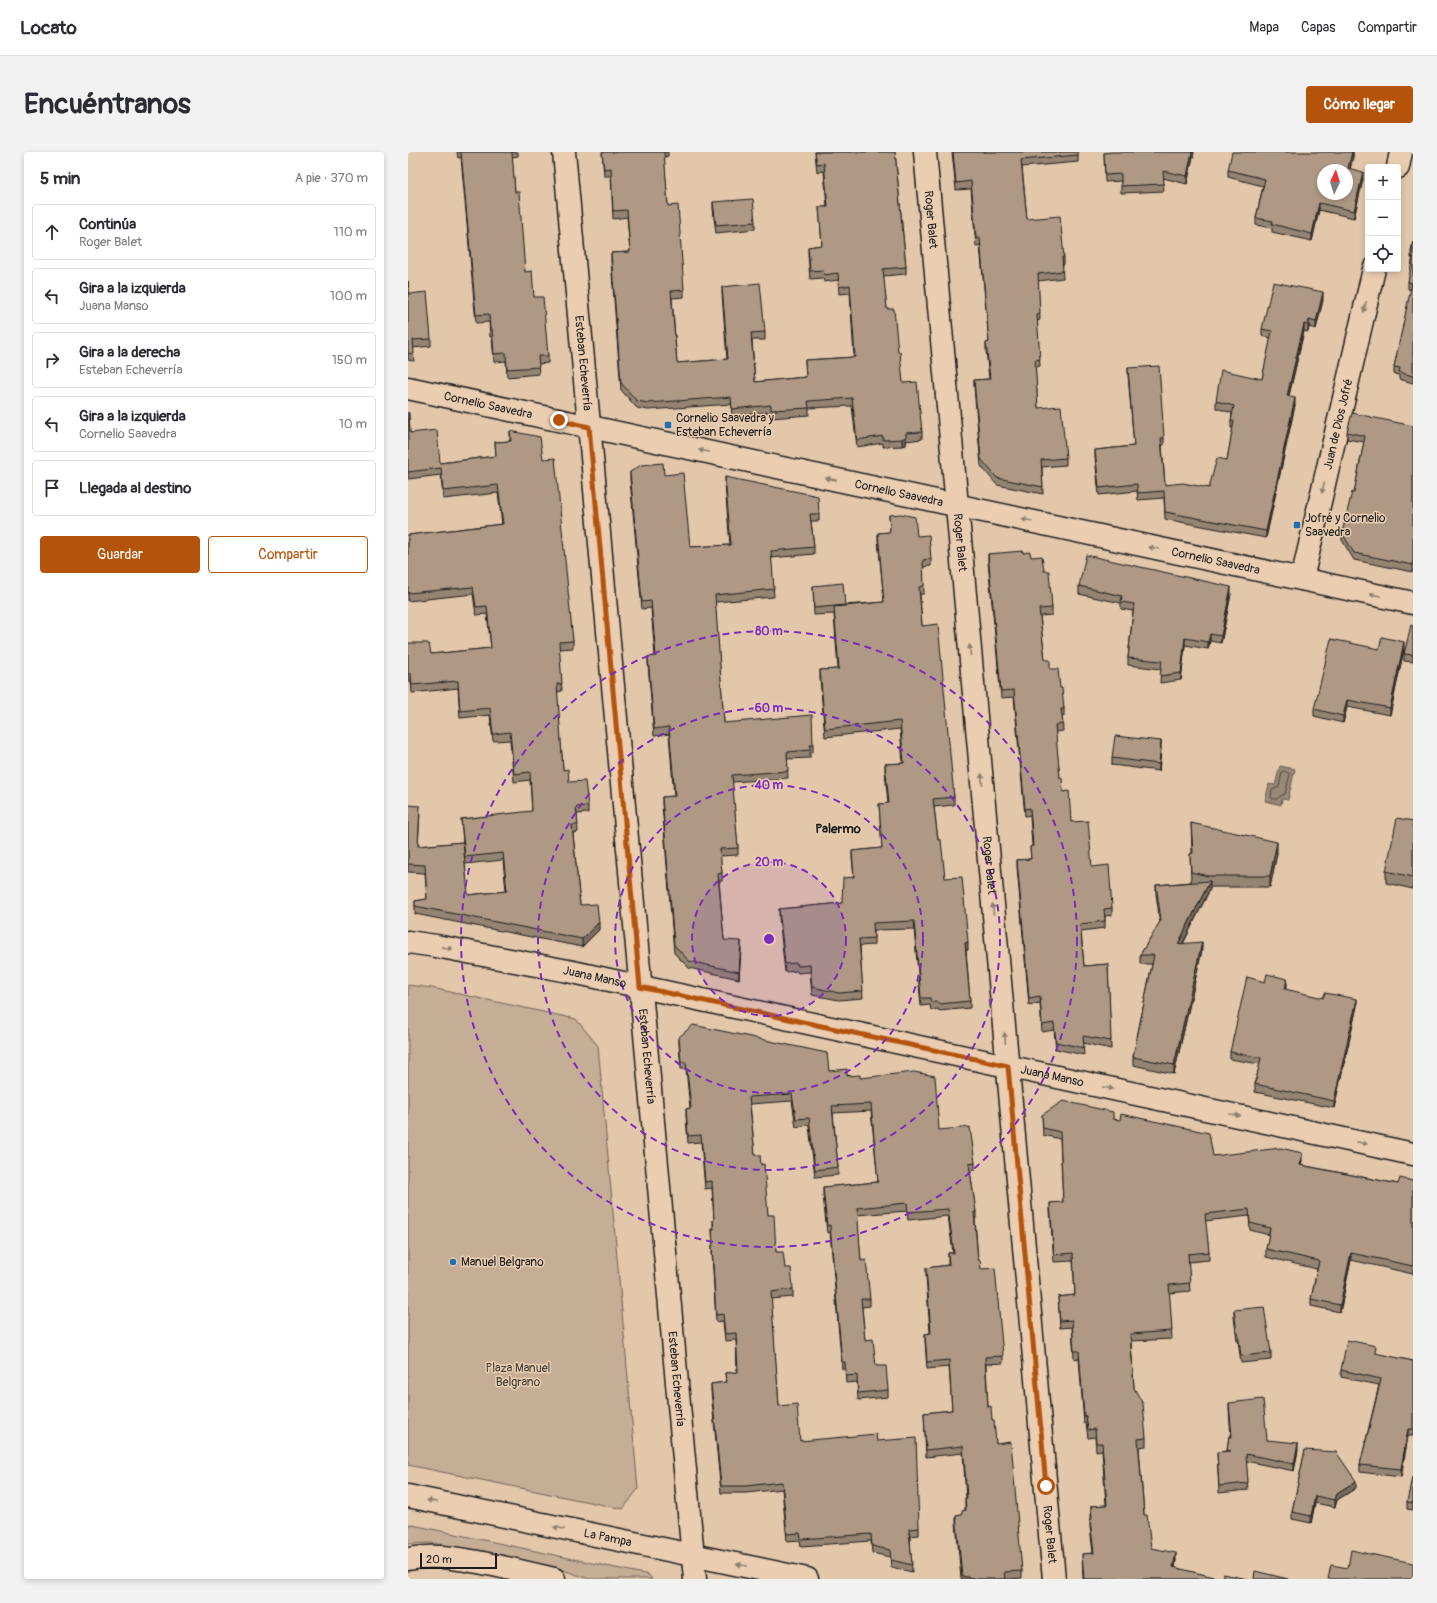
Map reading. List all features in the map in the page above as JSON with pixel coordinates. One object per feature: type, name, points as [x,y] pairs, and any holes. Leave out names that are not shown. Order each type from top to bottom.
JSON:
[{"type":"street","name":"Esteban Echeverría","points":[[564,152],[695,1579]]},
{"type":"street","name":"Roger Balet","points":[[925,152],[1054,1579]]},
{"type":"street","points":[[1399,164],[1401,152]]},
{"type":"street","name":"Juan de Dios Jofré","points":[[1302,579],[1373,272]]},
{"type":"street","name":"Cornelio Saavedra","points":[[408,388],[1413,603]]},
{"type":"street","name":"Juana Manso","points":[[408,942],[498,958],[640,987],[1413,1154]]},
{"type":"street","name":"La Pampa","points":[[408,1496],[807,1579]]},
{"type":"street","points":[[408,1559],[432,1556],[448,1557],[510,1568],[554,1579]]},
{"type":"green space","name":"Plaza Manuel Belgrano","points":[[408,985],[432,988],[576,1019],[598,1046],[638,1489],[623,1509],[408,1465]]},
{"type":"green space","points":[[408,1524],[649,1575],[652,1579],[589,1579],[557,1568],[450,1546],[431,1543],[408,1544]]},
{"type":"water","points":[[1280,766],[1295,769],[1288,800],[1282,799],[1281,805],[1265,801],[1269,784],[1275,785]]},
{"type":"building","points":[[461,152],[512,152],[515,192],[519,192],[525,272],[532,271],[534,297],[543,297],[548,356],[538,356],[539,367],[507,369],[506,353],[494,354],[489,314],[476,315]]},
{"type":"building","points":[[602,152],[664,152],[668,206],[678,205],[684,290],[671,291],[677,363],[728,359],[722,287],[760,283],[765,332],[751,333],[755,382],[806,377],[805,360],[855,357],[850,285],[839,287],[838,273],[824,275],[823,270],[810,271],[808,247],[822,245],[819,207],[828,207],[824,163],[817,164],[815,152],[895,152],[906,267],[883,269],[887,309],[894,309],[898,352],[900,352],[903,383],[917,382],[922,432],[906,433],[906,437],[902,439],[883,440],[883,436],[857,440],[852,398],[808,401],[809,408],[771,410],[771,405],[732,409],[731,397],[648,403],[637,401],[621,383],[611,253],[630,252],[627,210],[613,211],[611,168],[604,169]]},
{"type":"building","points":[[953,152],[1078,152],[1078,155],[1021,160],[1027,219],[1060,216],[1064,257],[1062,257],[1063,271],[1038,274],[1040,313],[1037,314],[1040,359],[1035,360],[1038,408],[1061,406],[1066,458],[1041,460],[1043,487],[997,478],[981,459],[974,380],[990,379],[986,343],[989,342],[980,238],[976,238],[971,181],[956,183]]},
{"type":"building","points":[[1192,152],[1187,176],[1163,171],[1164,184],[1121,186],[1121,174],[1105,175],[1104,153]]},
{"type":"building","points":[[1232,152],[1352,152],[1349,164],[1317,164],[1317,200],[1353,200],[1353,169],[1363,172],[1354,211],[1319,203],[1312,234],[1272,224],[1273,221],[1256,218],[1265,179],[1228,170]]},
{"type":"building","points":[[753,199],[755,222],[716,225],[713,202]]},
{"type":"building","points":[[1413,256],[1413,376],[1399,372],[1400,368],[1394,367],[1412,283],[1408,282]]},
{"type":"building","points":[[408,281],[409,294],[427,292],[431,339],[413,340],[414,354],[408,353]]},
{"type":"building","points":[[1273,282],[1323,292],[1316,322],[1309,320],[1308,325],[1304,324],[1287,396],[1295,398],[1266,531],[1165,512],[1164,491],[1138,493],[1137,484],[1099,488],[1095,450],[1134,446],[1128,368],[1159,366],[1164,438],[1161,438],[1165,485],[1183,483],[1209,488],[1217,458],[1227,460],[1234,421],[1231,421],[1234,406],[1216,401],[1221,370],[1262,379],[1272,331],[1262,329]]},
{"type":"building","points":[[408,412],[410,433],[437,430],[440,463],[496,456],[495,442],[511,441],[510,431],[540,437],[543,459],[555,458],[573,641],[559,642],[562,684],[557,684],[563,770],[568,769],[569,782],[585,781],[588,806],[576,807],[578,825],[572,825],[580,905],[597,904],[599,922],[582,939],[415,906],[415,901],[427,899],[425,865],[408,864],[408,805],[420,806],[418,846],[463,842],[468,895],[507,891],[503,853],[465,857],[461,819],[532,811],[530,772],[514,774],[510,732],[493,734],[490,708],[460,711],[458,681],[412,685],[411,674],[408,674],[408,643],[427,643],[429,644],[431,654],[491,648],[487,606],[476,607],[473,587],[408,593],[408,535],[503,524],[498,485],[443,491],[441,468],[408,472]]},
{"type":"building","points":[[1352,413],[1413,426],[1413,565],[1354,553],[1342,533],[1352,492],[1354,493],[1365,436],[1347,432]]},
{"type":"building","points":[[663,463],[664,475],[683,473],[690,547],[731,545],[725,477],[818,496],[819,514],[810,514],[814,547],[771,551],[774,589],[715,595],[724,723],[812,715],[813,745],[810,745],[810,750],[787,752],[788,771],[732,775],[738,848],[720,849],[722,873],[718,874],[724,940],[741,941],[739,972],[689,961],[674,945],[662,797],[675,796],[669,727],[654,729],[648,657],[656,656],[651,601],[642,602],[630,472],[641,465]]},
{"type":"building","points":[[901,514],[915,517],[917,536],[929,535],[931,559],[923,560],[924,586],[919,587],[922,626],[938,624],[954,797],[933,799],[938,840],[941,840],[945,878],[962,877],[968,942],[965,943],[970,1001],[939,1004],[938,1002],[931,1002],[930,998],[921,998],[914,921],[873,923],[874,938],[859,939],[863,991],[839,993],[812,987],[810,965],[798,966],[797,963],[785,964],[779,909],[842,903],[843,878],[854,877],[852,851],[882,848],[879,804],[889,803],[885,764],[904,763],[900,721],[825,729],[820,670],[839,669],[834,607],[884,602],[878,533],[890,532],[889,515]]},
{"type":"building","points":[[1023,551],[1023,553],[1030,552],[1031,557],[1042,556],[1044,571],[1049,571],[1052,608],[1039,609],[1045,660],[1050,660],[1050,669],[1058,669],[1060,688],[1062,688],[1064,709],[1061,709],[1063,724],[1055,725],[1060,778],[1062,778],[1063,792],[1069,791],[1071,822],[1088,821],[1092,867],[1109,865],[1112,908],[1104,909],[1105,921],[1080,924],[1084,966],[1108,964],[1111,1041],[1083,1036],[1084,1048],[1056,1042],[1054,1023],[1042,1025],[1040,996],[1029,998],[1017,860],[1031,859],[1030,847],[1033,846],[1030,808],[1025,809],[1014,690],[1001,691],[988,554]]},
{"type":"building","points":[[1086,555],[1231,587],[1221,636],[1210,634],[1208,642],[1185,638],[1181,673],[1160,676],[1162,661],[1128,658],[1134,604],[1121,602],[1122,596],[1079,586]]},
{"type":"building","points":[[843,583],[845,605],[814,608],[813,586]]},
{"type":"building","points":[[1411,625],[1413,626],[1413,655],[1404,654]]},
{"type":"building","points":[[1382,637],[1404,642],[1390,708],[1347,700],[1343,716],[1314,709],[1331,639],[1379,649]]},
{"type":"building","points":[[1115,736],[1161,741],[1159,764],[1112,758]]},
{"type":"building","points":[[1397,818],[1413,821],[1413,877],[1386,871]]},
{"type":"building","points":[[1191,823],[1277,842],[1270,876],[1208,876],[1191,872],[1190,854],[1193,853]]},
{"type":"building","points":[[1210,881],[1178,944],[1202,942],[1174,1065],[1133,1057],[1154,955],[1140,955],[1161,920],[1156,885]]},
{"type":"building","points":[[1267,974],[1287,979],[1285,989],[1323,998],[1325,993],[1357,999],[1334,1101],[1255,1084],[1261,1058],[1230,1052],[1247,977],[1265,982]]},
{"type":"building","points":[[693,1025],[827,1053],[829,1071],[847,1069],[847,1076],[860,1075],[860,1078],[914,1072],[935,1076],[939,1130],[970,1127],[975,1163],[969,1164],[976,1212],[974,1212],[978,1260],[980,1260],[981,1269],[995,1268],[1003,1356],[985,1357],[988,1407],[991,1406],[996,1444],[1011,1442],[1022,1571],[1004,1572],[1005,1579],[978,1579],[962,1576],[956,1515],[962,1514],[962,1511],[966,1510],[965,1498],[967,1498],[963,1446],[926,1450],[924,1413],[952,1410],[949,1360],[927,1362],[925,1334],[931,1333],[926,1268],[949,1265],[948,1253],[954,1253],[948,1209],[908,1212],[907,1203],[857,1208],[861,1261],[866,1260],[870,1299],[861,1299],[865,1340],[873,1339],[876,1366],[886,1366],[888,1390],[858,1393],[857,1375],[846,1376],[845,1362],[842,1362],[830,1225],[827,1226],[823,1187],[878,1182],[871,1104],[832,1106],[838,1167],[815,1170],[809,1118],[796,1119],[792,1094],[749,1097],[755,1155],[760,1155],[761,1165],[764,1164],[768,1215],[774,1215],[776,1252],[783,1252],[785,1268],[791,1268],[793,1289],[771,1292],[779,1406],[797,1404],[800,1441],[876,1434],[877,1441],[916,1438],[919,1528],[909,1529],[912,1565],[891,1560],[890,1550],[872,1546],[871,1534],[801,1539],[800,1533],[787,1534],[782,1482],[746,1486],[721,1486],[711,1384],[726,1382],[725,1373],[738,1372],[736,1333],[725,1334],[723,1314],[716,1315],[712,1245],[712,1229],[714,1229],[714,1220],[712,1181],[705,1182],[701,1135],[688,1136],[686,1109],[691,1108],[686,1062],[681,1062],[679,1037]]},
{"type":"building","points":[[1063,1101],[1113,1112],[1113,1119],[1120,1120],[1121,1114],[1209,1133],[1213,1156],[1281,1148],[1302,1153],[1300,1165],[1398,1184],[1400,1178],[1413,1181],[1413,1266],[1351,1253],[1340,1305],[1311,1299],[1319,1261],[1266,1249],[1270,1228],[1250,1223],[1249,1209],[1205,1214],[1209,1252],[1188,1254],[1190,1283],[1169,1285],[1172,1331],[1130,1334],[1134,1388],[1143,1404],[1146,1438],[1138,1439],[1144,1515],[1147,1515],[1151,1548],[1176,1553],[1173,1567],[1222,1579],[1084,1579],[1082,1554],[1094,1553],[1090,1520],[1092,1519],[1091,1506],[1107,1505],[1102,1443],[1096,1443],[1095,1429],[1088,1430],[1086,1416],[1084,1416],[1079,1351],[1074,1351],[1072,1320],[1060,1321],[1058,1297],[1075,1295],[1073,1253],[1054,1255],[1050,1203],[1063,1202],[1060,1132],[1043,1128],[1042,1115]]},
{"type":"building","points":[[1264,1307],[1271,1353],[1241,1356],[1234,1310]]},
{"type":"building","points":[[1347,1340],[1376,1346],[1375,1353],[1413,1361],[1413,1429],[1408,1429],[1401,1469],[1360,1465],[1381,1379],[1341,1370]]},
{"type":"building","points":[[1263,1399],[1267,1440],[1298,1443],[1294,1464],[1246,1454],[1248,1483],[1219,1486],[1217,1452],[1231,1451],[1227,1450],[1229,1436],[1232,1437],[1229,1403]]},
{"type":"building","points":[[1305,1450],[1336,1452],[1356,1481],[1337,1493],[1335,1500],[1315,1496],[1311,1516],[1292,1512]]},
{"type":"building","points":[[1412,1477],[1413,1478],[1413,1503],[1407,1502]]},
{"type":"building","points":[[1351,1550],[1413,1563],[1413,1579],[1328,1579],[1331,1565],[1348,1568]]},
{"type":"building","points":[[1255,1571],[1288,1579],[1254,1579]]},
{"type":"building","points":[[1223,1574],[1248,1579],[1222,1579]]},
{"type":"place","name":"Cornelio Saavedra y Esteban Echeverría","points":[[668,425]]},
{"type":"place","name":"Jofré y Cornelio Saavedra","points":[[1297,525]]},
{"type":"place","name":"Manuel Belgrano","points":[[453,1262]]},
{"type":"district","name":"Palermo","points":[[838,829]]},
{"type":"route","points":[[559,420],[589,427],[640,987],[1008,1066],[1046,1486]]}]
